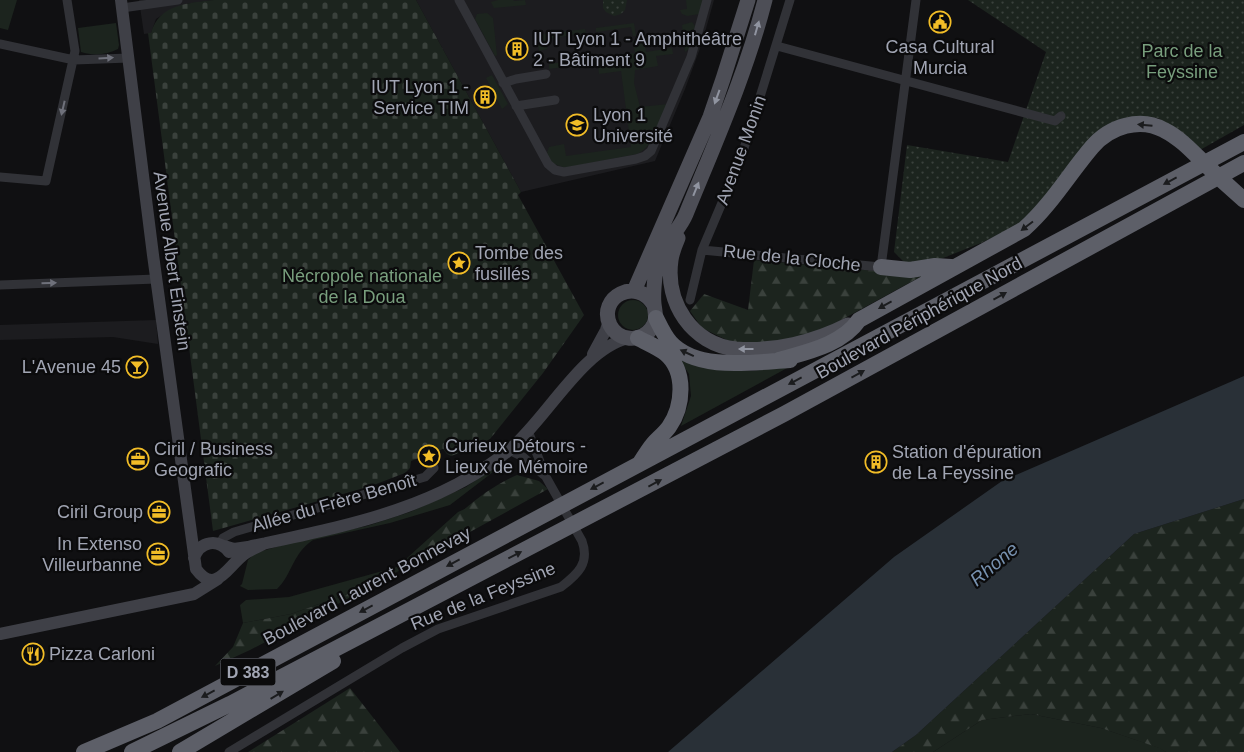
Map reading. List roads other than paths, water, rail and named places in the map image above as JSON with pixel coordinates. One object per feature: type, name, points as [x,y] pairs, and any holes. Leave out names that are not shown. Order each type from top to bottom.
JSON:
[{"type":"highway","points":[[779,360],[834,340],[853,329],[860,320],[1024,228],[1033,221],[1093,145],[1110,131],[1127,125],[1152,125],[1172,134],[1241,198]]},
{"type":"highway","name":"Boulevard Périphérique Nord","points":[[640,463],[1244,142]]},
{"type":"highway","name":"Boulevard Périphérique Nord","points":[[425,601],[612,506],[1244,163]]},
{"type":"highway","points":[[1189,193],[1212,192],[1244,175]]},
{"type":"highway","points":[[881,267],[910,270],[935,266],[953,267]]},
{"type":"highway","points":[[655,312],[670,341],[683,352],[694,356],[725,363],[759,363],[802,359],[819,355],[839,357]]},
{"type":"highway","points":[[633,338],[666,354],[679,378],[681,396],[673,421],[653,444],[640,463]]},
{"type":"highway","name":"Boulevard Laurent Bonnevay","points":[[84,752],[157,721],[640,463]]},
{"type":"highway","points":[[186,750],[413,615],[425,601]]},
{"type":"highway","name":"D 383","points":[[132,752],[230,704],[425,601]]},
{"type":"main road","points":[[634,291],[710,117],[748,0]]},
{"type":"main road","points":[[765,0],[741,78],[683,222],[671,260],[673,297],[682,315],[691,327],[703,337],[717,344],[737,349],[789,345],[827,335],[860,320]]},
{"type":"main road","points":[[655,312],[646,295],[634,291],[623,292],[614,299],[609,309],[609,321],[614,331],[633,338],[650,331],[655,312],[655,275],[663,249],[671,235],[683,222]]},
{"type":"street","points":[[0,177],[46,181],[74,60],[75,51],[68,0]]},
{"type":"street","points":[[122,4],[178,0]]},
{"type":"street","points":[[459,0],[548,164],[554,170],[564,172],[645,156],[654,146],[687,66],[707,0]]},
{"type":"street","name":"Avenue Monin","points":[[690,300],[702,250],[741,158],[790,0]]},
{"type":"street","points":[[881,267],[916,0]]},
{"type":"street","name":"Avenue Albert Einstein","points":[[122,4],[156,279],[195,564]]},
{"type":"street","points":[[3,44],[74,60],[128,58]]},
{"type":"street","points":[[777,46],[1055,121],[1061,116]]},
{"type":"street","points":[[503,83],[546,74]]},
{"type":"street","points":[[516,106],[554,100]]},
{"type":"street","name":"Rue de la Cloche","points":[[702,250],[881,267]]},
{"type":"street","points":[[0,285],[156,279]]},
{"type":"street","points":[[590,360],[609,321]]},
{"type":"street","points":[[191,526],[203,539],[229,548],[240,548],[374,517],[432,498],[479,471],[509,450],[590,360],[612,343],[633,338]]},
{"type":"street","name":"Rue de la Feyssine","points":[[229,752],[402,648],[438,629],[561,587],[576,574],[584,563],[586,550],[546,477],[528,431]]},
{"type":"street","name":"Rue de la Feyssine","points":[[509,450],[524,457],[546,477]]},
{"type":"street","name":"Allée du Frère Benoît","points":[[218,544],[223,538],[234,532],[425,477],[434,468],[428,454]]},
{"type":"street","points":[[0,634],[194,594],[224,576],[243,555],[266,543]]},
{"type":"street","points":[[178,598],[193,586],[196,578],[195,564],[200,548],[218,544]]},
{"type":"street","points":[[218,544],[231,557],[229,570]]},
{"type":"street","points":[[195,564],[203,577],[218,579]]},
{"type":"water","name":"Rhone","points":[[1244,376],[1244,499],[1134,534],[916,735],[892,752],[668,752],[894,557],[1002,481]]},
{"type":"place","name":"Casa Cultural Murcia","points":[[940,22]]},
{"type":"place","name":"IUT Lyon 1 - Amphithéâtre 2 - Bâtiment 9","points":[[517,49]]},
{"type":"place","name":"IUT Lyon 1 - Service TIM","points":[[485,97]]},
{"type":"place","name":"Lyon 1 Université","points":[[577,125]]},
{"type":"place","name":"Tombe des fusillés","points":[[459,263]]},
{"type":"place","name":"L'Avenue 45","points":[[137,367]]},
{"type":"place","name":"Curieux Détours - Lieux de Mémoire","points":[[429,456]]},
{"type":"place","name":"Ciril / Business Geografic","points":[[138,459]]},
{"type":"place","name":"Station d'épuration de La Feyssine","points":[[876,462]]},
{"type":"place","name":"Ciril Group","points":[[159,512]]},
{"type":"place","name":"In Extenso Villeurbanne","points":[[158,554]]},
{"type":"place","name":"Pizza Carloni","points":[[33,654]]},
{"type":"park label","name":"Parc de la Feyssine","points":[[1182,61]]},
{"type":"park label","name":"Nécropole nationale de la Doua","points":[[362,286]]}]
